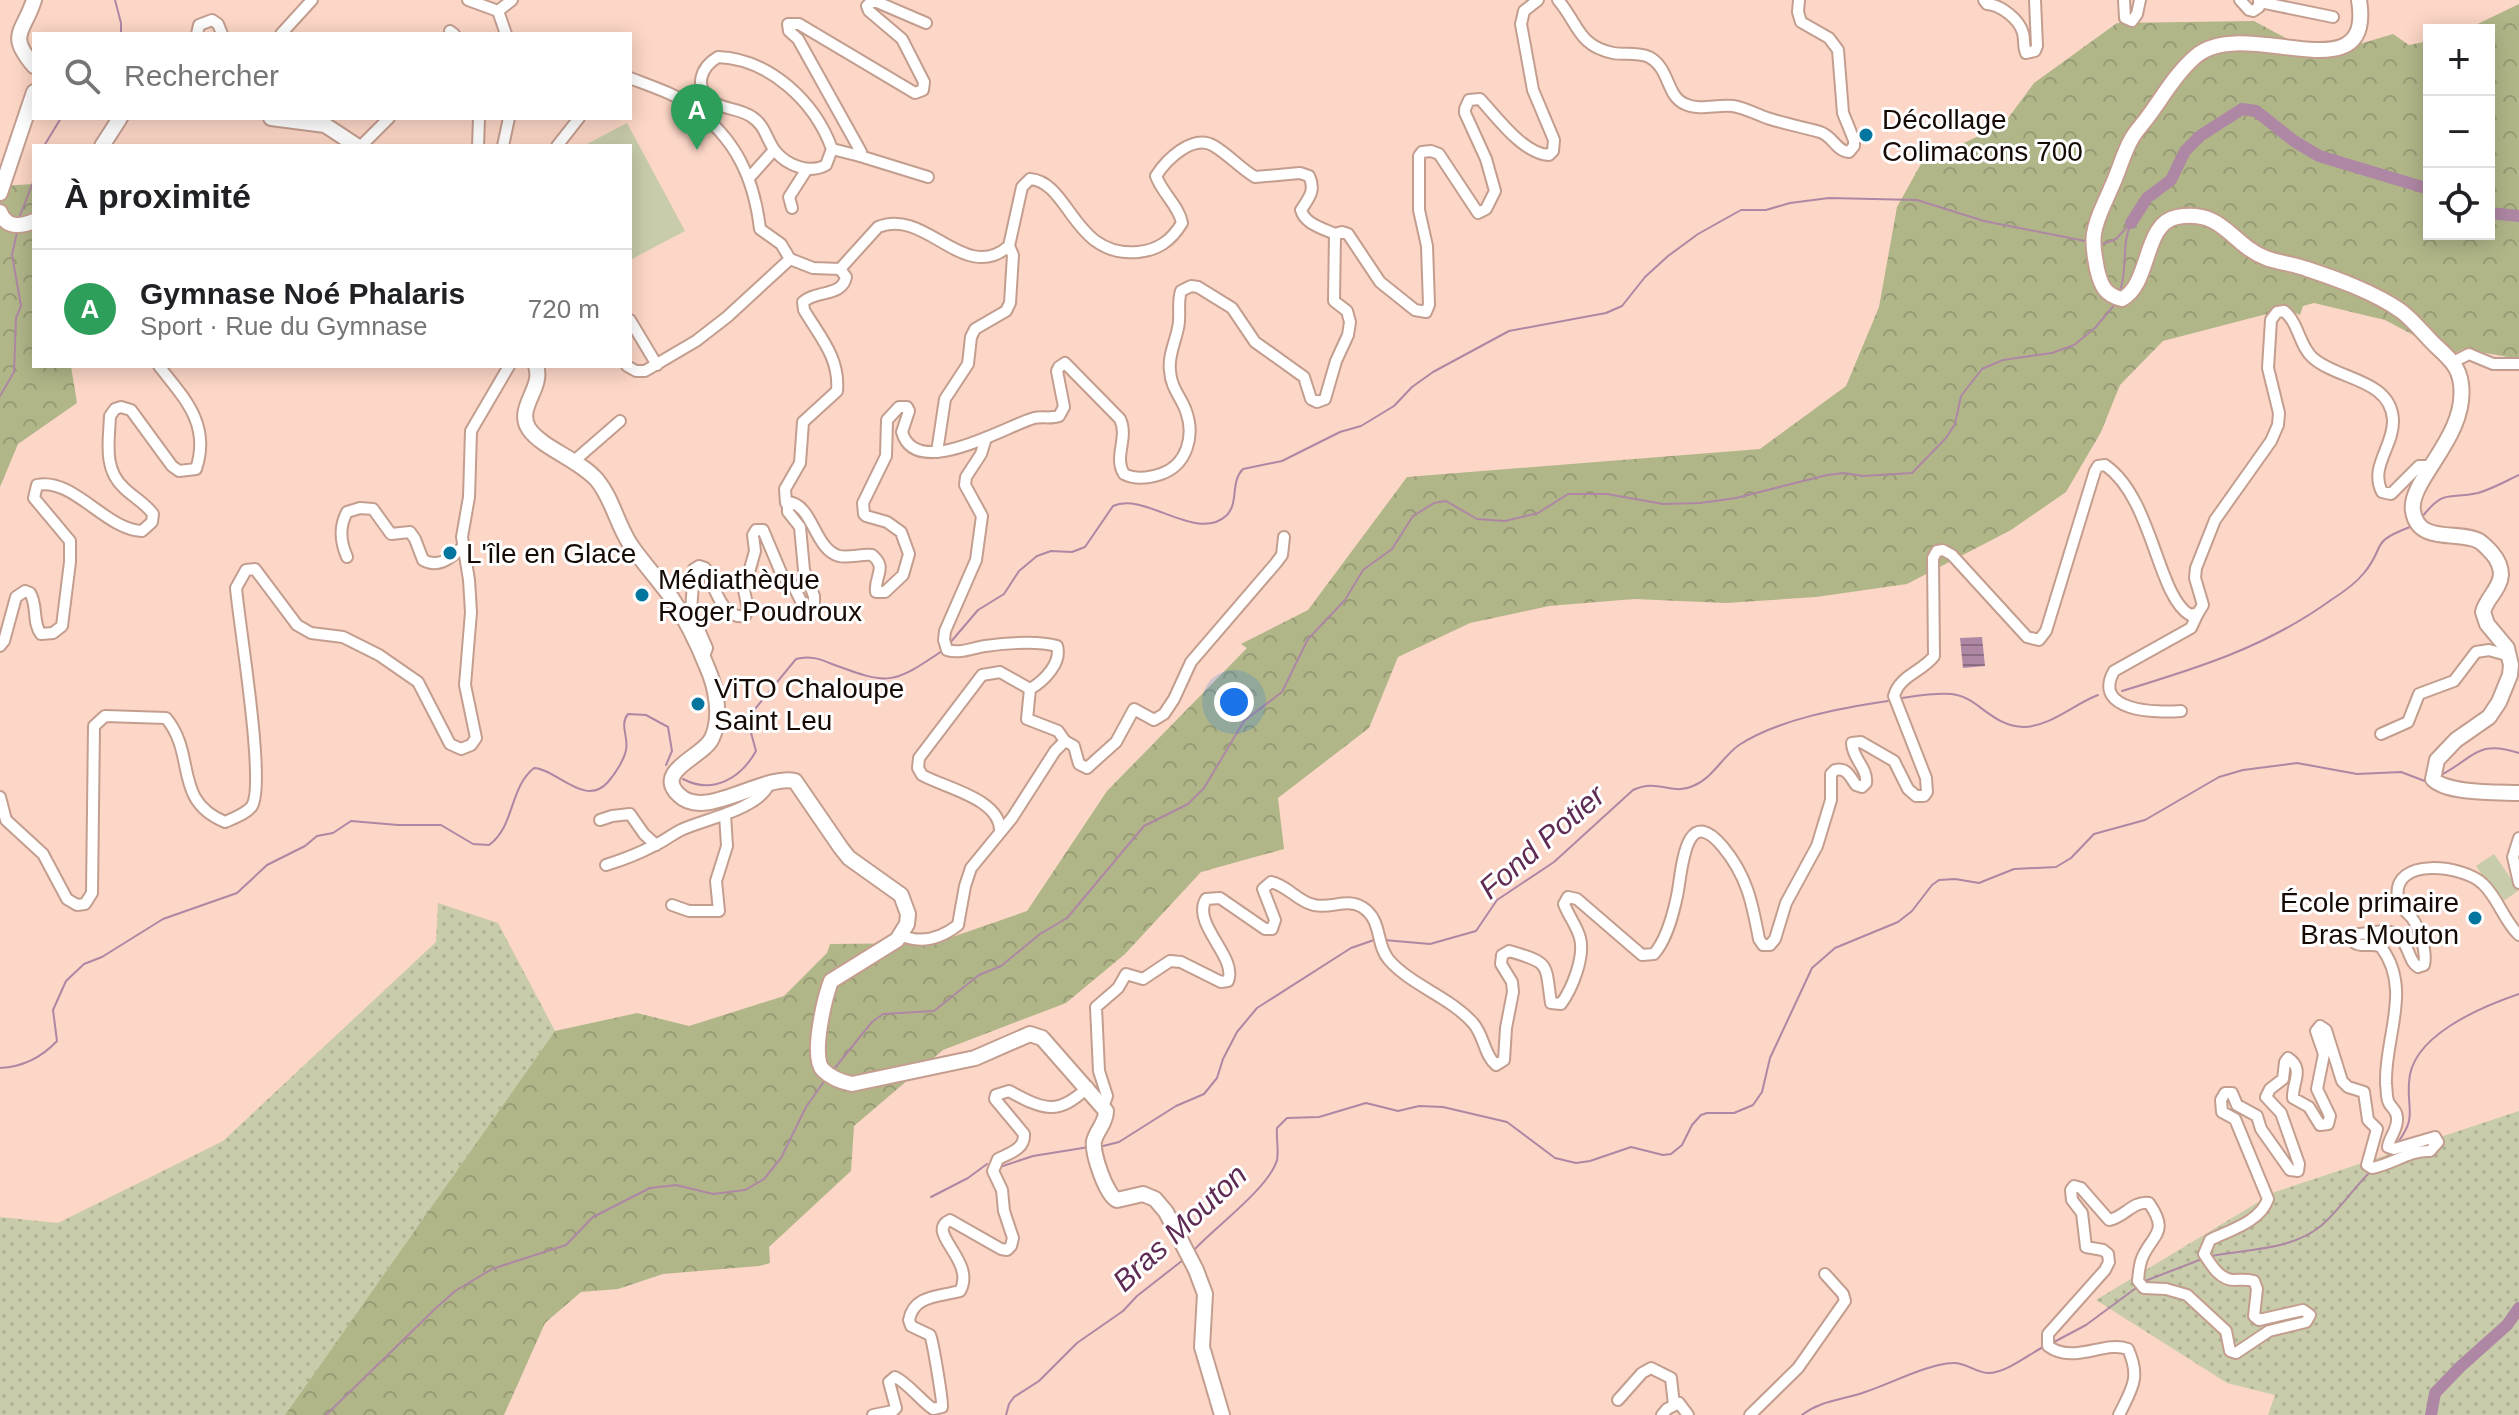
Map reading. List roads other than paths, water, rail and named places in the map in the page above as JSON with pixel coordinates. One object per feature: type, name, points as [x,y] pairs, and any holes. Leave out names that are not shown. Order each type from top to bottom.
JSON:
[{"type":"main road","points":[[32,64],[22,51],[18,36],[34,0]]},
{"type":"main road","points":[[2359,0],[2360,29],[2352,42],[2344,47],[2314,51],[2261,42],[2237,42],[2212,46],[2197,54],[2132,136],[2096,224],[2093,248],[2101,284],[2107,293],[2122,299],[2130,295],[2161,227],[2174,217],[2207,217],[2264,258],[2304,268],[2381,299],[2402,312],[2453,362],[2461,383],[2460,408],[2452,434],[2414,495],[2414,517],[2419,525],[2433,533],[2476,539],[2498,560],[2501,580],[2483,612],[2487,624],[2502,640],[2510,656],[2510,675],[2489,717],[2456,740],[2437,760],[2433,779],[2463,790],[2519,793]]},
{"type":"main road","points":[[0,193],[32,98]]},
{"type":"main road","points":[[103,144],[119,120]]},
{"type":"main road","points":[[286,120],[325,125],[356,144]]},
{"type":"main road","points":[[0,212],[3,219],[23,224]]},
{"type":"main road","points":[[536,368],[538,382],[525,416],[529,429],[599,482],[627,538],[672,599],[703,659],[714,688],[717,708],[714,734],[705,749],[674,771],[671,779],[675,791],[684,799],[703,803],[789,780],[799,784],[849,858],[901,895],[908,914],[907,924],[900,935],[892,944],[831,981],[818,1051],[823,1070],[837,1080],[852,1084],[975,1058],[1030,1034],[1042,1038],[1104,1105],[1106,1117],[1094,1145],[1111,1197],[1117,1200],[1143,1194],[1151,1196],[1166,1212],[1196,1270],[1206,1301],[1202,1347],[1222,1415]]},
{"type":"street","points":[[283,32],[312,0]]},
{"type":"street","points":[[468,0],[498,11]]},
{"type":"street","points":[[498,11],[512,0]]},
{"type":"street","points":[[902,0],[902,13]]},
{"type":"street","points":[[937,452],[945,399],[968,364],[971,337],[975,329],[1006,311],[1010,303],[1013,255],[1009,246],[1022,187],[1030,179],[1047,184],[1079,227],[1106,248],[1120,253],[1158,248],[1175,234],[1182,223],[1181,215],[1156,176],[1176,154],[1200,143],[1214,146],[1255,177],[1300,173],[1309,176],[1313,184],[1313,192],[1301,210],[1303,216],[1335,234],[1342,232],[1353,238],[1380,282],[1415,310],[1423,313],[1429,309],[1427,246],[1419,210],[1419,156],[1422,152],[1426,150],[1439,154],[1478,213],[1486,209],[1495,191],[1486,159],[1465,113],[1469,100],[1480,99],[1501,125],[1537,152],[1549,155],[1555,147],[1533,90],[1521,30],[1524,11],[1538,0]]},
{"type":"street","points":[[1558,0],[1589,44],[1614,53],[1641,54],[1650,58],[1664,71],[1673,93],[1685,105],[1723,105],[1747,110],[1826,134],[1840,150],[1849,152],[1854,140],[1843,113],[1838,50],[1829,38],[1801,22],[1799,0]]},
{"type":"street","points":[[1984,0],[2015,20],[2022,32],[2026,53],[2035,51],[2037,46],[2035,0]]},
{"type":"street","points":[[2124,0],[2127,21],[2135,18],[2140,0]]},
{"type":"street","points":[[2240,0],[2253,11],[2259,7],[2259,1],[2333,17]]},
{"type":"street","points":[[860,156],[861,148],[798,39],[789,31],[788,24],[799,24],[905,88],[919,93],[925,86],[924,82],[902,39],[867,6],[877,2],[926,23]]},
{"type":"street","points":[[498,11],[505,32]]},
{"type":"street","points":[[197,32],[199,25],[212,20],[221,32]]},
{"type":"street","points":[[718,57],[729,57],[763,70],[787,84],[828,137],[832,149],[826,165],[818,169],[796,166],[774,150],[763,126],[751,115],[713,102],[707,95],[700,78],[708,63],[718,57]]},
{"type":"street","points":[[632,79],[691,105],[733,149],[747,169],[758,205],[760,229],[781,244],[790,259],[813,268],[840,269],[878,227],[895,223],[918,229],[975,258],[989,257],[1009,246]]},
{"type":"street","points":[[361,144],[387,120]]},
{"type":"street","points":[[478,144],[479,120]]},
{"type":"street","points":[[503,144],[509,120]]},
{"type":"street","points":[[559,144],[577,120]]},
{"type":"street","points":[[832,149],[928,177]]},
{"type":"street","points":[[749,178],[774,150]]},
{"type":"street","points":[[792,208],[789,197],[807,169]]},
{"type":"street","points":[[786,503],[792,501],[798,504],[832,552],[844,557],[872,555],[878,560],[881,572],[875,589],[879,593],[885,592],[903,575],[909,554],[901,532],[887,522],[866,516],[863,503],[886,456],[885,428],[895,410],[903,406],[909,411],[902,432],[905,440],[921,451],[948,452],[1036,418],[1059,416],[1064,407],[1057,371],[1065,363],[1120,419],[1125,431],[1120,464],[1124,474],[1147,477],[1173,467],[1186,452],[1190,437],[1186,410],[1171,381],[1170,358],[1179,324],[1179,297],[1181,291],[1191,286],[1198,287],[1232,308],[1255,342],[1304,377],[1311,399],[1317,402],[1325,399],[1350,322],[1347,311],[1334,301],[1335,234]]},
{"type":"street","points":[[631,368],[640,372],[657,365],[696,341],[790,259]]},
{"type":"street","points":[[703,659],[707,648],[691,611],[694,569],[699,566],[705,568],[720,601],[734,615],[745,616],[748,609],[744,590],[755,551],[753,535],[756,530],[763,530],[768,537],[782,575],[793,585],[802,603],[808,607],[814,605],[814,596],[804,570],[800,527],[788,512],[785,489],[800,463],[803,422],[837,391],[836,364],[804,310],[803,302],[807,297],[840,289],[846,277],[840,269]]},
{"type":"street","points":[[2181,711],[2147,712],[2128,708],[2110,689],[2111,675],[2191,628],[2203,605],[2195,578],[2196,568],[2215,520],[2271,441],[2278,425],[2279,413],[2268,368],[2271,320],[2277,312],[2284,311],[2292,319],[2315,360],[2374,389],[2391,406],[2393,426],[2378,471],[2382,492],[2391,494],[2396,491],[2419,466],[2432,466]]},
{"type":"street","points":[[632,323],[657,365]]},
{"type":"street","points":[[2453,362],[2461,355],[2469,354],[2493,364],[2519,364]]},
{"type":"street","points":[[0,646],[16,597],[22,592],[30,593],[34,599],[37,629],[41,634],[53,633],[62,626],[70,541],[34,498],[37,485],[56,485],[125,529],[142,531],[152,522],[153,514],[114,479],[110,468],[110,416],[115,409],[131,410],[172,466],[179,471],[196,469],[196,415],[161,368]]},
{"type":"street","points":[[0,797],[6,820],[43,854],[67,899],[77,905],[85,904],[92,893],[94,726],[105,716],[166,718],[176,730],[190,792],[208,815],[225,822],[252,805],[256,787],[252,714],[236,588],[246,570],[255,569],[297,625],[311,633],[343,637],[379,655],[418,682],[450,744],[461,749],[471,745],[476,738],[465,685],[471,612],[462,537],[469,497],[471,431],[508,368]]},
{"type":"street","points":[[574,461],[620,421]]},
{"type":"street","points":[[986,438],[965,485],[982,516],[976,560],[945,631],[945,645],[958,652],[1011,644],[1057,646],[1059,652],[1055,663],[1043,680],[1030,689],[1027,719],[1058,731],[1065,741],[1074,746],[1079,764],[1087,768],[1116,742],[1134,709],[1146,717],[1158,719],[1174,699],[1191,662],[1276,563],[1284,547],[1284,537]]},
{"type":"street","points":[[1104,1105],[1107,1096],[1099,1071],[1096,1007],[1118,988],[1125,975],[1130,973],[1143,979],[1164,963],[1175,961],[1221,982],[1230,978],[1230,970],[1204,916],[1203,905],[1206,899],[1220,898],[1265,929],[1272,929],[1275,920],[1263,889],[1267,882],[1315,905],[1351,902],[1371,914],[1391,962],[1470,1020],[1482,1034],[1491,1061],[1496,1065],[1504,1060],[1513,992],[1512,982],[1501,964],[1502,955],[1509,951],[1541,963],[1550,978],[1551,1003],[1561,1004],[1582,950],[1580,936],[1564,904],[1568,897],[1577,899],[1642,955],[1654,954],[1660,947],[1673,912],[1685,846],[1696,834],[1713,836],[1739,867],[1747,884],[1759,939],[1763,945],[1770,945],[1775,939],[1786,903],[1817,846],[1831,800],[1831,774],[1841,769],[1856,785],[1862,787],[1866,783],[1867,774],[1853,753],[1852,743],[1861,742],[1888,756],[1899,767],[1908,789],[1916,796],[1924,796],[1927,792],[1926,778],[1894,696],[1901,681],[1934,656],[1935,553],[1943,550],[1952,555],[2027,637],[2039,640],[2046,631],[2095,471],[2100,465],[2111,469],[2142,512],[2169,584],[2183,611],[2190,615],[2198,613]]},
{"type":"street","points":[[347,557],[341,526],[347,512],[360,508],[373,509],[391,534],[410,532],[423,560],[430,564],[441,563],[463,547]]},
{"type":"street","points":[[2381,734],[2408,722],[2419,694],[2454,681],[2476,652],[2489,650],[2510,656]]},
{"type":"street","points":[[1000,832],[999,820],[992,809],[922,775],[918,768],[919,758],[982,675],[1000,672],[1030,689]]},
{"type":"street","points":[[900,935],[928,940],[958,925],[967,877],[1065,741]]},
{"type":"street","points":[[606,865],[656,845],[682,830],[725,815],[758,797],[769,784]]},
{"type":"street","points":[[600,820],[630,814],[656,845]]},
{"type":"street","points":[[672,905],[689,911],[719,911],[716,881],[727,846],[725,815]]},
{"type":"street","points":[[2519,838],[2513,857],[2519,883]]},
{"type":"street","points":[[2119,1415],[2134,1384],[2136,1372],[2128,1349],[2121,1346],[2090,1353],[2065,1353],[2048,1346],[2048,1334],[2109,1262],[2108,1254],[2103,1250],[2086,1247],[2082,1213],[2072,1200],[2071,1190],[2074,1186],[2081,1188],[2109,1220],[2121,1216],[2131,1206],[2149,1203],[2158,1220],[2158,1231],[2141,1259],[2138,1281],[2144,1288],[2166,1289],[2187,1295],[2226,1331],[2230,1351],[2236,1353],[2269,1331],[2306,1322],[2310,1315],[2303,1310],[2259,1320],[2254,1316],[2257,1289],[2254,1281],[2231,1281],[2223,1277],[2204,1254],[2210,1240],[2259,1214],[2268,1199],[2235,1119],[2222,1112],[2221,1100],[2225,1093],[2232,1093],[2237,1105],[2257,1116],[2261,1129],[2290,1170],[2298,1171],[2299,1164],[2281,1113],[2266,1097],[2270,1089],[2283,1079],[2288,1058],[2296,1065],[2298,1074],[2293,1098],[2309,1107],[2320,1125],[2328,1124],[2330,1116],[2317,1089],[2324,1058],[2316,1035],[2316,1028],[2320,1026],[2326,1030],[2342,1081],[2348,1087],[2364,1092],[2368,1120],[2377,1129],[2367,1165],[2379,1167],[2418,1151],[2430,1151],[2438,1142],[2435,1137],[2394,1149],[2388,1147],[2397,1119],[2397,1113],[2388,1102],[2386,1082],[2397,1003],[2394,972],[2379,945],[2359,945],[2354,938],[2358,934],[2388,931],[2399,934],[2414,964],[2421,967],[2425,957],[2417,928],[2401,907],[2398,890],[2411,873],[2434,867],[2447,868],[2483,884],[2519,935]]},
{"type":"street","points":[[873,1415],[896,1408],[889,1382],[895,1377],[933,1409],[942,1407],[933,1342],[930,1335],[911,1326],[909,1320],[915,1304],[925,1298],[960,1291],[963,1284],[964,1272],[960,1261],[942,1234],[944,1223],[950,1220],[960,1223],[1001,1249],[1007,1250],[1011,1246],[1013,1238],[1004,1211],[1002,1190],[993,1171],[998,1159],[1020,1147],[1024,1134],[995,1099],[996,1095],[1009,1091],[1028,1101],[1055,1108],[1070,1102],[1088,1087]]},
{"type":"street","points":[[1750,1415],[1798,1368],[1845,1301],[1843,1294],[1825,1274]]},
{"type":"street","points":[[1618,1400],[1642,1373],[1651,1368],[1671,1378],[1674,1405]]},
{"type":"street","points":[[1662,1415],[1679,1403],[1688,1415]]},
{"type":"waterway","points":[[115,0],[121,32]]},
{"type":"waterway","points":[[2131,223],[2147,198],[2171,180],[2185,151],[2200,136],[2242,109],[2256,111],[2319,156],[2423,187]]},
{"type":"waterway","points":[[45,144],[60,120]]},
{"type":"waterway","points":[[19,218],[32,185]]},
{"type":"waterway","points":[[949,644],[978,610],[1004,594],[1019,571],[1037,556],[1051,551],[1072,552],[1085,547],[1113,506],[1126,503],[1140,505],[1186,521],[1201,524],[1215,522],[1231,510],[1237,480],[1243,469],[1282,461],[1340,432],[1361,426],[1394,406],[1412,387],[1433,372],[1509,331],[1606,313],[1622,306],[1645,277],[1668,256],[1698,234],[1741,210],[1766,210],[1829,198],[1917,200],[1984,221],[2085,241]]},
{"type":"waterway","points":[[2495,214],[2519,216]]},
{"type":"waterway","points":[[2120,291],[2131,223]]},
{"type":"waterway","points":[[2103,244],[2116,239],[2128,226]]},
{"type":"waterway","points":[[0,396],[14,372],[16,318],[21,306],[12,255],[17,232]]},
{"type":"waterway","points":[[834,1069],[872,1022],[883,1014],[934,1011],[979,975],[1001,966],[1040,934],[1067,918],[1144,826],[1188,804],[1204,788],[1244,721],[1282,692],[1308,639],[1345,600],[1363,570],[1392,549],[1413,516],[1434,503],[1446,501],[1477,519],[1505,521],[1538,513],[1568,494],[1607,494],[1663,504],[1700,503],[1736,498],[1827,475],[1912,473],[1946,438],[1955,424],[1961,396],[1982,369],[2003,360],[2052,353],[2074,345],[2095,328],[2115,304]]},
{"type":"waterway","name":"Fond Potier","points":[[2422,517],[2442,499],[2478,493],[2519,475]]},
{"type":"waterway","name":"Fond Potier","points":[[2122,691],[2231,654],[2282,631],[2349,588],[2371,564],[2383,541],[2410,527]]},
{"type":"waterway","points":[[683,779],[705,785],[715,784],[734,776],[750,761],[756,751],[750,729],[755,709],[796,659],[814,658],[866,676],[889,678],[912,670],[942,651]]},
{"type":"waterway","name":"Fond Potier","points":[[1901,698],[1957,695],[2004,723],[2024,727],[2053,719],[2098,695]]},
{"type":"waterway","name":"Fond Potier","points":[[1384,940],[1430,944],[1476,931],[1497,900],[1554,862],[1633,790],[1650,786],[1685,789],[1706,778],[1739,745],[1773,728],[1831,711],[1888,701]]},
{"type":"waterway","points":[[0,1068],[31,1060],[57,1041],[53,1010],[66,981],[84,964],[102,957],[163,919],[237,893],[267,865],[305,846],[317,836],[333,833],[351,821],[441,825],[473,844],[489,845],[503,828],[520,786],[534,768],[590,791],[608,782],[625,754],[624,722],[628,714],[646,715],[668,727],[672,751],[666,765]]},
{"type":"waterway","name":"Bras Mouton","points":[[2441,775],[2485,749],[2519,753]]},
{"type":"waterway","name":"Bras Mouton","points":[[1194,1250],[1252,1195],[1272,1171],[1278,1156],[1277,1128],[1287,1118],[1319,1117],[1366,1103],[1398,1111],[1419,1106],[1443,1107],[1507,1122],[1555,1158],[1576,1163],[1631,1147],[1671,1154],[1682,1145],[1701,1115],[1734,1113],[1753,1105],[1762,1092],[1770,1058],[1812,968],[1835,948],[1898,922],[1939,880],[1979,883],[2014,869],[2056,867],[2071,858],[2094,834],[2145,820],[2219,777],[2243,770],[2297,763],[2357,774],[2401,772],[2430,783]]},
{"type":"waterway","name":"Fond Potier","points":[[1099,1147],[1119,1142],[1176,1106],[1204,1094],[1217,1078],[1237,1032],[1257,1008],[1351,948],[1374,940]]},
{"type":"waterway","points":[[2398,1142],[2409,1119],[2412,1066],[2421,1051],[2434,1038],[2468,1015],[2519,994]]},
{"type":"waterway","points":[[326,1415],[455,1291],[492,1269],[566,1245],[593,1217],[650,1188],[676,1185],[713,1194],[745,1190],[764,1179],[781,1158],[806,1107],[825,1080]]},
{"type":"waterway","name":"Fond Potier","points":[[1000,1167],[1033,1156],[1089,1147]]},
{"type":"waterway","name":"Fond Potier","points":[[931,1197],[968,1178],[987,1164]]},
{"type":"waterway","points":[[2212,1256],[2284,1244],[2310,1233],[2328,1219],[2369,1173]]},
{"type":"waterway","points":[[2145,1281],[2202,1259]]},
{"type":"waterway","name":"Bras Mouton","points":[[1006,1415],[1014,1397],[1039,1381],[1077,1343],[1123,1311],[1183,1260]]},
{"type":"waterway","points":[[2054,1342],[2086,1325],[2136,1288]]},
{"type":"waterway","points":[[2431,1415],[2435,1393],[2507,1325],[2519,1308]]},
{"type":"waterway","points":[[1802,1415],[1824,1403],[1943,1364],[1957,1363],[1984,1373],[1995,1372],[2043,1347]]},
{"type":"place","name":"Décollage Colimacons 700","points":[[1866,135]]},
{"type":"place","name":"Gymnase Noé Phalaris","points":[[697,150]]},
{"type":"place","name":"L'île en Glace","points":[[450,553]]},
{"type":"place","name":"Médiathèque Roger Poudroux","points":[[642,595]]},
{"type":"place","name":"ViTO Chaloupe Saint Leu","points":[[698,704]]},
{"type":"place","name":"École primaire Bras Mouton","points":[[2475,918]]}]
